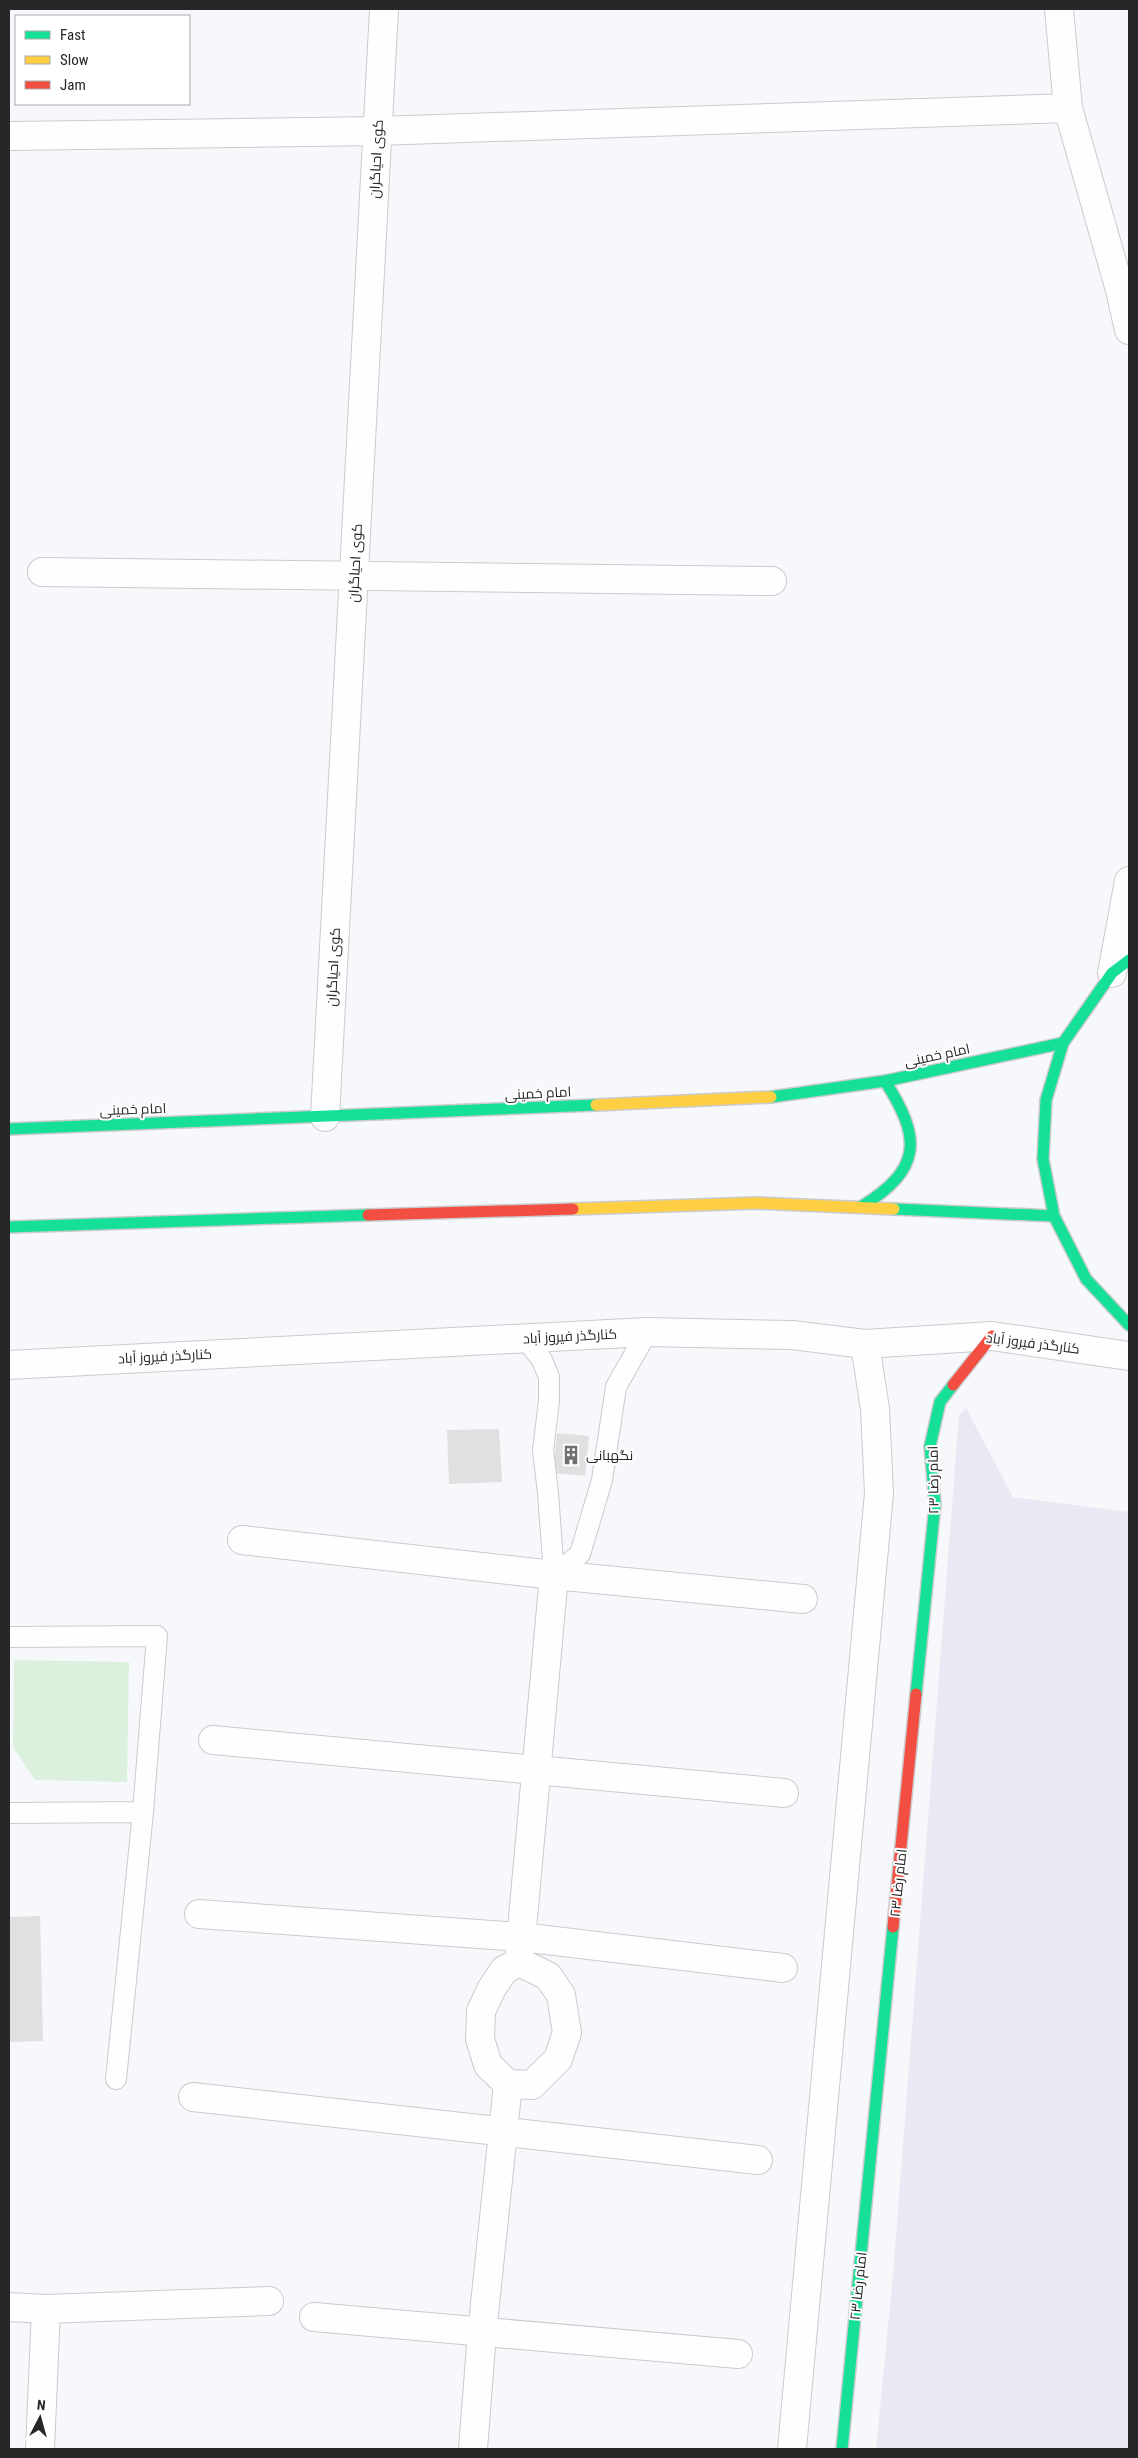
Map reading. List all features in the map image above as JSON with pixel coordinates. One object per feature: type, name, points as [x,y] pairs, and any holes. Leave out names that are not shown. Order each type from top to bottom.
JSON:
[{"type":"main road","points":[[1121,966],[1063,1043],[1046,1100],[1042,1159],[1054,1216],[1086,1279],[1129,1325]]},
{"type":"main road","name":"امام خمینی","points":[[9,1129],[767,1098],[885,1081],[1063,1043]]},
{"type":"main road","points":[[861,1207],[895,1183],[911,1157],[908,1121],[885,1081]]},
{"type":"main road","points":[[9,1227],[756,1203],[1054,1216]]},
{"type":"main road","name":"امام رضا ۲۳","points":[[842,2449],[935,1504],[930,1446],[940,1402],[992,1336]]},
{"type":"street","name":"کوی احیاگران","points":[[325,1117],[384,9]]},
{"type":"street","points":[[1059,9],[1068,108],[1125,290],[1129,330]]},
{"type":"street","points":[[9,136],[378,131],[1068,108]]},
{"type":"street","points":[[42,572],[772,581]]},
{"type":"street","points":[[1121,966],[1129,880]]},
{"type":"street","name":"کنارگذر فیروز آباد","points":[[9,1365],[647,1332],[792,1335],[865,1344],[992,1336],[1129,1356]]},
{"type":"street","points":[[792,2449],[879,1492],[875,1409],[865,1344]]},
{"type":"street","points":[[242,1540],[554,1575],[803,1599]]},
{"type":"street","points":[[520,1950],[548,1976],[561,1995],[567,2033],[558,2060],[545,2075],[532,2085],[508,2084],[488,2065],[480,2039],[481,2011],[492,1988],[520,1950],[554,1575]]},
{"type":"street","points":[[213,1740],[784,1793]]},
{"type":"street","points":[[199,1914],[520,1950],[783,1968]]},
{"type":"street","points":[[473,2449],[482,2333],[508,2084]]},
{"type":"street","points":[[193,2097],[758,2160]]},
{"type":"street","points":[[9,2307],[46,2309],[269,2301]]},
{"type":"street","points":[[40,2449],[46,2309]]},
{"type":"street","points":[[314,2317],[738,2354]]},
{"type":"lane","points":[[554,1575],[580,1554],[602,1480],[616,1388],[647,1332]]},
{"type":"lane","points":[[525,1338],[542,1360],[549,1377],[549,1401],[543,1450],[554,1575]]},
{"type":"lane","points":[[9,1638],[157,1636],[144,1812],[116,2079]]},
{"type":"lane","points":[[9,1813],[144,1812]]},
{"type":"shaded area","points":[[966,1408],[1013,1497],[1129,1512],[1129,2449],[876,2449],[893,2275],[959,1415]]},
{"type":"green space","points":[[14,1660],[129,1662],[127,1782],[35,1780],[13,1747]]},
{"type":"building","points":[[499,1429],[502,1482],[449,1484],[447,1430]]},
{"type":"building","name":"نگهبانی","points":[[557,1433],[589,1436],[585,1476],[553,1473]]},
{"type":"building","points":[[40,1916],[43,2041],[9,2042],[9,1917]]},
{"type":"traffic: fast","points":[[1129,960],[1112,973],[1063,1043],[1046,1100],[1043,1159],[1054,1216],[1086,1279],[1129,1325]]},
{"type":"traffic: fast","points":[[771,1097],[885,1081],[1063,1043]]},
{"type":"traffic: fast","points":[[861,1207],[881,1193],[896,1179],[905,1166],[910,1152],[910,1136],[905,1120],[885,1081]]},
{"type":"traffic: fast","points":[[9,1129],[596,1105]]},
{"type":"traffic: fast","points":[[894,1209],[1054,1216]]},
{"type":"traffic: fast","points":[[9,1227],[368,1215]]},
{"type":"traffic: fast","points":[[916,1694],[935,1504],[930,1446],[940,1402],[953,1385]]},
{"type":"traffic: fast","points":[[842,2449],[893,1927]]},
{"type":"traffic: slow","points":[[596,1105],[771,1097]]},
{"type":"traffic: slow","points":[[573,1209],[756,1203],[894,1209]]},
{"type":"traffic: jam","points":[[368,1215],[573,1209]]},
{"type":"traffic: jam","points":[[953,1385],[992,1336]]},
{"type":"traffic: jam","points":[[893,1927],[916,1694]]},
{"type":"place","name":"نگهبانی","points":[[571,1455]]}]
